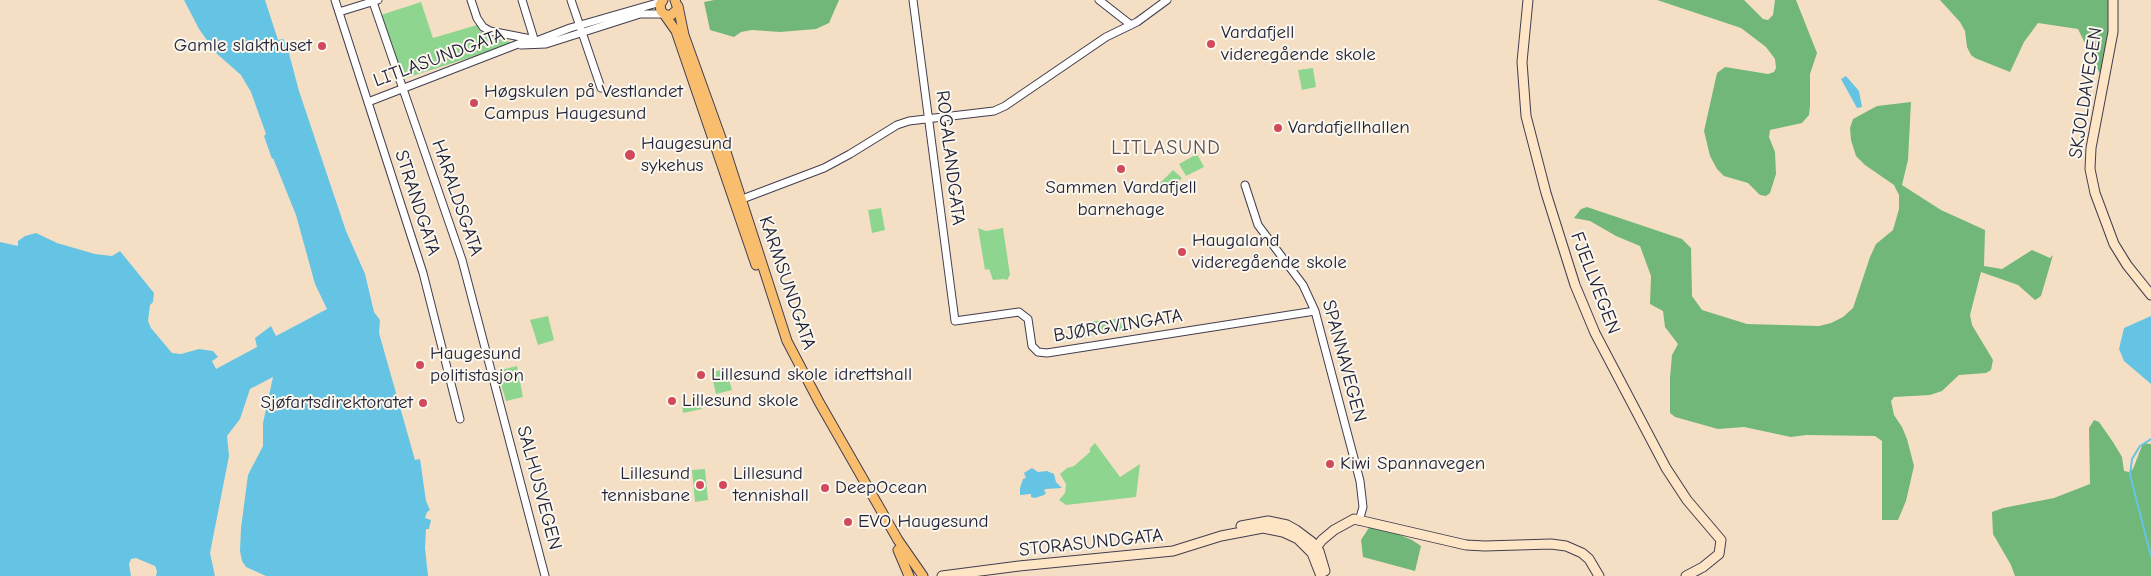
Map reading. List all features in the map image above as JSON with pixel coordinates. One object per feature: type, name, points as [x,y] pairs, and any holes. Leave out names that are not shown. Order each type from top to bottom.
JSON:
[{"type":"main road","name":"FJELLVEGEN","points":[[1528,0],[1522,53],[1526,116],[1570,271],[1586,313],[1671,477],[1687,500],[1719,537],[1721,548],[1719,554],[1710,562],[1686,576]]},
{"type":"main road","name":"SKJOLDAVEGEN","points":[[2113,0],[2113,32],[2091,148],[2090,169],[2095,193],[2111,238],[2127,265],[2151,294]]},
{"type":"main road","points":[[661,1],[660,8],[664,14],[674,15],[676,2]]},
{"type":"main road","name":"KARMSUNDGATA","points":[[676,2],[684,35],[786,352],[903,559],[909,576]]},
{"type":"main road","name":"KARMSUNDGATA","points":[[664,14],[676,31],[793,355],[898,540],[924,576]]},
{"type":"main road","points":[[1316,550],[1334,530],[1356,520],[1466,545],[1551,544],[1566,546],[1582,553],[1589,559],[1599,576]]},
{"type":"main road","name":"STORASUNDGATA","points":[[942,576],[1019,566],[1165,553],[1221,536],[1227,531],[1249,523],[1268,521],[1287,525],[1296,530],[1316,550]]},
{"type":"main road","points":[[1316,550],[1321,576]]},
{"type":"main road","points":[[1316,550],[1326,576]]},
{"type":"street","name":"STRANDGATA","points":[[335,0],[422,273],[460,419]]},
{"type":"street","points":[[470,0],[477,18],[483,27],[490,31],[535,40],[522,0]]},
{"type":"street","points":[[571,0],[602,88]]},
{"type":"street","name":"ROGALANDGATA","points":[[913,0],[955,321]]},
{"type":"street","points":[[1099,0],[1132,25]]},
{"type":"street","points":[[737,200],[824,168],[897,125],[928,118],[994,111],[1005,106],[1106,37],[1132,25],[1167,0]]},
{"type":"street","points":[[339,12],[376,1]]},
{"type":"street","name":"HARALDSGATA","points":[[376,1],[403,89],[462,260],[501,408]]},
{"type":"street","name":"LITLASUNDGATA","points":[[520,45],[540,45],[661,1]]},
{"type":"street","name":"LITLASUNDGATA","points":[[368,102],[535,40],[640,14],[664,14]]},
{"type":"street","name":"LITLASUNDGATA","points":[[535,40],[553,40]]},
{"type":"street","name":"SPANNAVEGEN","points":[[1245,185],[1258,226],[1303,285],[1315,310],[1358,474],[1363,507],[1356,520]]},
{"type":"street","name":"BJØRGVINGATA","points":[[955,321],[1016,311],[1022,313],[1029,324],[1032,346],[1038,352],[1047,354],[1315,310]]},
{"type":"street","name":"SALHUSVEGEN","points":[[501,408],[545,576]]},
{"type":"green space","points":[[714,0],[839,0],[829,23],[816,29],[780,32],[752,30],[741,32],[734,37],[710,30],[704,2]]},
{"type":"green space","points":[[1657,0],[1744,0],[1763,19],[1768,20],[1773,15],[1775,0],[1796,0],[1817,53],[1810,74],[1809,115],[1802,123],[1770,130],[1769,137],[1775,152],[1776,174],[1770,193],[1766,196],[1760,195],[1748,183],[1724,176],[1717,169],[1710,156],[1704,131],[1717,73],[1725,67],[1768,74],[1774,72],[1776,68],[1775,59],[1766,47],[1741,28]]},
{"type":"green space","points":[[1940,0],[2113,0],[2111,27],[2102,78],[2078,29],[2038,23],[2024,42],[2010,72],[1975,58],[1967,47],[1965,31],[1960,22]]},
{"type":"green space","points":[[421,2],[433,38],[477,25],[480,31],[488,36],[515,43],[403,79],[381,15]]},
{"type":"green space","points":[[1313,68],[1316,87],[1302,90],[1298,70]]},
{"type":"green space","points":[[1911,102],[1908,160],[1902,185],[1941,210],[1985,230],[1984,266],[2002,269],[2032,250],[2050,258],[2053,255],[2041,296],[2035,300],[2018,285],[1981,272],[1970,315],[1972,325],[1993,360],[1991,370],[1986,373],[1959,375],[1942,391],[1930,395],[1894,397],[1891,401],[1894,415],[1907,439],[1914,466],[1906,501],[1898,520],[1882,520],[1882,441],[1875,436],[1806,435],[1791,437],[1744,427],[1718,429],[1675,417],[1670,413],[1672,355],[1678,344],[1665,327],[1663,311],[1650,304],[1651,276],[1640,246],[1616,236],[1590,221],[1574,218],[1581,209],[1587,207],[1682,239],[1691,248],[1692,296],[1702,310],[1747,324],[1819,326],[1831,323],[1843,317],[1853,308],[1876,244],[1893,230],[1899,209],[1899,195],[1894,185],[1865,165],[1856,156],[1851,140],[1850,128],[1853,119],[1877,106]]},
{"type":"green space","points":[[1197,154],[1204,167],[1186,176],[1179,164]]},
{"type":"green space","points":[[1173,170],[1182,178],[1168,191],[1160,183]]},
{"type":"green space","points":[[881,208],[885,230],[872,233],[868,210]]},
{"type":"green space","points":[[978,228],[986,231],[1003,228],[1010,275],[1007,280],[993,280],[989,269],[985,270]]},
{"type":"green space","points":[[548,316],[554,340],[538,345],[530,320]]},
{"type":"green space","points":[[1124,318],[1126,329],[1087,336],[1086,322]]},
{"type":"green space","points":[[517,366],[523,397],[506,401],[497,371]]},
{"type":"green space","points":[[726,368],[732,390],[716,394],[711,373]]},
{"type":"green space","points":[[700,400],[702,409],[683,413],[682,405]]},
{"type":"green space","points":[[2094,420],[2099,422],[2122,457],[2124,471],[2129,472],[2133,469],[2143,443],[2151,444],[2151,576],[2015,576],[2011,565],[1993,534],[1992,512],[2054,498],[2090,484],[2089,428]]},
{"type":"green space","points":[[1095,443],[1120,477],[1140,464],[1136,497],[1066,505],[1059,500],[1065,493],[1066,484],[1060,474],[1067,468],[1074,466],[1090,452],[1090,448]]},
{"type":"green space","name":"Lillesund tennisbane","points":[[705,469],[708,500],[695,502],[692,470]]},
{"type":"green space","points":[[1372,523],[1412,540],[1421,546],[1415,571],[1363,557],[1361,540]]},
{"type":"water","points":[[184,0],[265,0],[278,40],[283,39],[287,46],[299,91],[346,231],[365,274],[374,312],[380,320],[379,333],[415,460],[420,459],[426,501],[430,510],[425,518],[431,520],[429,529],[426,529],[425,548],[428,576],[266,576],[246,567],[242,561],[240,551],[248,475],[263,446],[263,423],[273,377],[250,389],[240,419],[227,436],[229,456],[210,553],[215,576],[156,576],[155,566],[136,558],[131,559],[129,564],[131,576],[0,576],[0,242],[18,246],[18,241],[25,236],[36,233],[57,243],[95,254],[112,256],[120,251],[154,293],[148,321],[151,328],[172,353],[181,354],[199,349],[213,351],[218,357],[212,361],[216,369],[257,347],[255,338],[271,326],[276,336],[327,309],[315,284],[296,215],[272,159],[264,136],[266,134],[251,92],[241,75],[216,53],[199,29]]},
{"type":"water","points":[[1846,76],[1859,91],[1862,107],[1857,108],[1841,79]]},
{"type":"water","points":[[2151,316],[2151,384],[2124,361],[2119,349],[2124,328]]},
{"type":"water","points":[[1032,468],[1038,472],[1047,471],[1054,474],[1056,482],[1062,488],[1046,489],[1044,490],[1046,493],[1044,495],[1035,498],[1031,497],[1031,494],[1020,495],[1023,479],[1026,478],[1024,473]]},
{"type":"waterway","points":[[2151,439],[2140,446],[2132,459],[2130,475],[2151,556]]},
{"type":"place","name":"Vardafjell videregående skole","points":[[1211,44]]},
{"type":"place","name":"Gamle slakthuset","points":[[322,46]]},
{"type":"place","name":"Høgskulen på Vestlandet Campus Haugesund","points":[[474,103]]},
{"type":"place","name":"Vardafjellhallen","points":[[1278,128]]},
{"type":"place","name":"Haugesund sykehus","points":[[630,155]]},
{"type":"place","name":"Sammen Vardafjell barnehage","points":[[1121,169]]},
{"type":"place","name":"Haugaland videregående skole","points":[[1182,252]]},
{"type":"place","name":"Haugesund politistasjon","points":[[420,365]]},
{"type":"place","name":"Lillesund skole idrettshall","points":[[701,375]]},
{"type":"place","name":"Lillesund skole","points":[[672,401]]},
{"type":"place","name":"Sjøfartsdirektoratet","points":[[423,403]]},
{"type":"place","name":"Kiwi Spannavegen","points":[[1330,464]]},
{"type":"place","name":"Lillesund tennisbane","points":[[700,485]]},
{"type":"place","name":"Lillesund tennishall","points":[[723,485]]},
{"type":"place","name":"DeepOcean","points":[[825,488]]},
{"type":"place","name":"EVO Haugesund","points":[[848,522]]},
{"type":"district","name":"LITLASUND","points":[[1166,148]]}]
